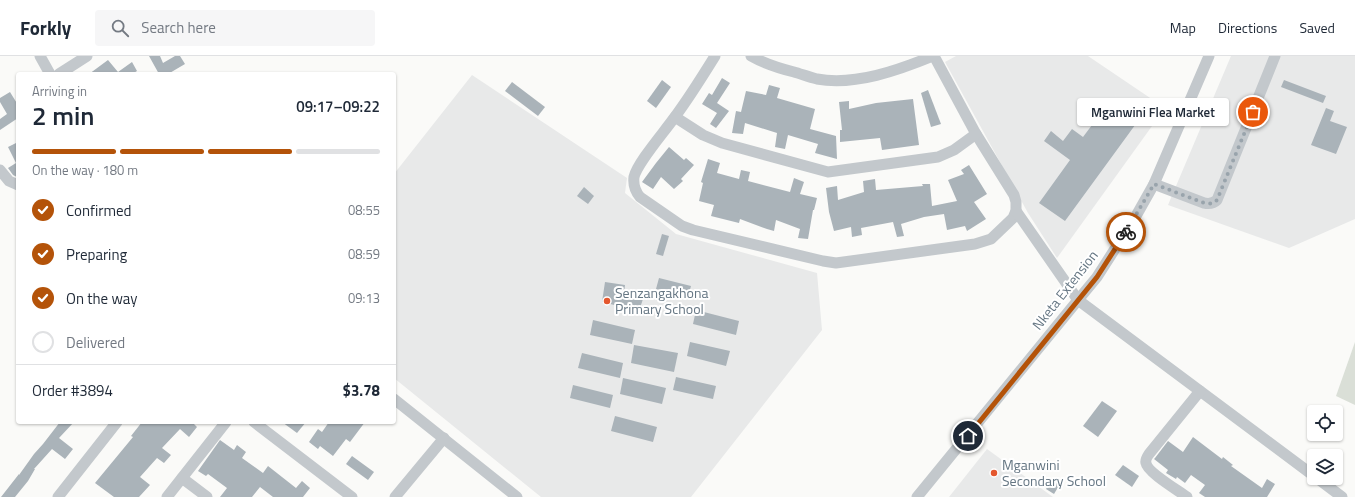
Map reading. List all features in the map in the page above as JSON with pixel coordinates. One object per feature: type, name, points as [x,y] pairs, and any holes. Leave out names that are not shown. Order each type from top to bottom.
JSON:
[{"type":"street","points":[[40,56],[49,72]]},
{"type":"street","points":[[62,72],[87,56]]},
{"type":"street","points":[[715,56],[676,116],[639,166],[634,177],[636,192],[640,197],[682,226],[693,230],[823,261],[836,262],[985,242],[991,239],[1013,218],[1016,211],[1014,195],[976,134],[933,56],[891,72],[860,78],[832,80],[818,79],[772,66],[751,56]]},
{"type":"street","name":"Nketa Extension","points":[[917,497],[1097,277],[1128,229],[1154,184],[1209,56]]},
{"type":"street","points":[[1154,184],[1204,203],[1214,203],[1217,200],[1275,56]]},
{"type":"street","points":[[676,116],[703,135],[722,143],[828,172],[938,157],[954,150],[976,134]]},
{"type":"street","points":[[0,170],[9,181],[16,183]]},
{"type":"street","points":[[1016,211],[1078,300],[1307,471]]},
{"type":"street","points":[[1187,497],[1151,471],[1146,462],[1149,454],[1200,390]]},
{"type":"street","points":[[396,401],[517,497]]},
{"type":"street","points":[[58,497],[115,424]]},
{"type":"street","points":[[167,497],[224,424]]},
{"type":"street","points":[[257,424],[352,497]]},
{"type":"street","points":[[394,497],[444,438]]},
{"type":"street","points":[[182,478],[207,497]]},
{"type":"street","points":[[1326,485],[1342,497]]},
{"type":"shaded area","points":[[956,56],[1088,56],[1165,108],[1057,258],[1028,213],[945,62]]},
{"type":"shaded area","points":[[1231,56],[1355,56],[1355,219],[1289,248],[1168,205]]},
{"type":"shaded area","name":"Senzangakhona Primary School","points":[[472,75],[627,178],[625,193],[676,234],[817,273],[822,330],[691,497],[541,497],[396,380],[396,171]]},
{"type":"shaded area","points":[[1355,342],[1355,405],[1336,396]]},
{"type":"shaded area","name":"Mganwini Secondary School","points":[[987,449],[1053,497],[949,497]]},
{"type":"building","points":[[149,56],[160,56],[163,63],[175,56],[180,56],[185,64],[171,72],[158,72]]},
{"type":"building","points":[[108,60],[118,72],[92,72]]},
{"type":"building","points":[[132,62],[137,71],[135,72],[118,72]]},
{"type":"building","points":[[722,78],[730,83],[717,103],[729,111],[716,128],[710,124],[717,113],[702,104],[709,93],[712,95]]},
{"type":"building","points":[[662,80],[671,87],[656,108],[647,101]]},
{"type":"building","points":[[1284,80],[1326,96],[1323,103],[1281,87]]},
{"type":"building","points":[[512,82],[545,107],[538,116],[505,91]]},
{"type":"building","points":[[769,85],[780,88],[777,98],[815,109],[810,129],[836,136],[837,159],[815,153],[818,144],[788,135],[785,149],[775,147],[777,133],[745,123],[743,134],[732,133],[736,111],[741,112],[746,91],[766,95]]},
{"type":"building","points":[[928,90],[941,124],[931,127],[921,93]]},
{"type":"building","points":[[10,92],[16,102],[16,119],[0,130],[0,119],[7,114],[0,102],[0,98]]},
{"type":"building","points":[[913,99],[919,145],[882,150],[880,138],[840,142],[840,130],[842,130],[839,102],[849,101],[849,109],[876,103]]},
{"type":"building","points":[[1110,101],[1138,121],[1065,221],[1039,203],[1070,160],[1044,141],[1051,131],[1063,141],[1072,129],[1083,137]]},
{"type":"building","points":[[1326,108],[1334,111],[1330,121],[1347,127],[1336,154],[1311,145]]},
{"type":"building","points":[[16,143],[16,163],[8,147]]},
{"type":"building","points":[[669,147],[684,160],[686,158],[694,165],[681,179],[683,181],[674,189],[661,177],[653,189],[642,182]]},
{"type":"building","points":[[708,159],[720,163],[717,173],[739,179],[741,170],[750,172],[748,181],[790,192],[794,178],[804,182],[800,194],[817,198],[813,210],[808,239],[798,238],[800,229],[776,220],[774,231],[740,219],[739,223],[711,216],[714,205],[699,201],[703,183],[701,182]]},
{"type":"building","points":[[16,163],[16,176],[13,175],[8,168]]},
{"type":"building","points":[[969,165],[987,194],[974,202],[986,219],[967,231],[965,226],[947,230],[944,214],[924,217],[901,224],[904,236],[897,237],[893,222],[861,228],[862,235],[852,237],[851,227],[834,231],[829,212],[826,188],[837,186],[838,200],[864,192],[863,181],[875,179],[876,190],[923,186],[922,184],[930,184],[932,206],[957,201],[948,180],[964,174],[961,170]]},
{"type":"building","points":[[584,187],[594,196],[588,204],[577,196]]},
{"type":"building","points":[[662,234],[669,236],[663,256],[656,254]]},
{"type":"building","points":[[659,278],[691,286],[688,297],[656,289]]},
{"type":"building","points":[[605,282],[625,285],[624,293],[643,299],[639,311],[602,302]]},
{"type":"building","points":[[696,310],[739,321],[736,335],[693,324]]},
{"type":"building","points":[[593,320],[635,330],[632,344],[590,335]]},
{"type":"building","points":[[690,342],[730,351],[726,366],[687,356]]},
{"type":"building","points":[[634,345],[678,353],[674,372],[631,363]]},
{"type":"building","points":[[582,353],[623,363],[620,378],[578,368]]},
{"type":"building","points":[[676,377],[716,386],[713,399],[673,390]]},
{"type":"building","points":[[623,378],[666,388],[662,404],[620,394]]},
{"type":"building","points":[[573,385],[613,395],[610,408],[570,398]]},
{"type":"building","points":[[1102,401],[1117,411],[1098,437],[1083,426]]},
{"type":"building","points":[[615,416],[657,427],[653,442],[611,431]]},
{"type":"building","points":[[58,424],[72,424],[59,438],[73,449],[65,459],[52,449],[34,469],[28,481],[15,497],[1,497],[34,454]]},
{"type":"building","points":[[140,424],[194,424],[197,427],[189,437],[180,429],[162,448],[171,455],[164,463],[157,458],[140,477],[150,485],[139,497],[114,497],[95,483],[133,437],[131,436]]},
{"type":"building","points":[[285,424],[304,424],[297,433]]},
{"type":"building","points":[[328,424],[364,424],[350,442],[346,439],[333,456],[320,446],[318,449],[309,442],[318,429],[322,432]]},
{"type":"building","points":[[1193,437],[1222,459],[1223,457],[1233,465],[1231,466],[1262,488],[1267,479],[1275,484],[1267,497],[1205,497],[1199,493],[1205,485],[1191,475],[1185,483],[1177,477],[1176,479],[1166,473],[1168,470],[1154,459],[1168,441],[1183,452]]},
{"type":"building","points":[[220,440],[234,450],[237,445],[246,452],[242,458],[263,473],[268,466],[296,488],[302,481],[310,488],[303,497],[273,497],[260,487],[252,497],[220,497],[227,488],[208,474],[206,476],[198,471]]},
{"type":"building","points":[[352,456],[374,472],[368,480],[346,464]]},
{"type":"building","points":[[1123,465],[1139,476],[1132,487],[1115,475]]},
{"type":"building","points":[[1052,479],[1060,484],[1054,494],[1046,489]]},
{"type":"way so far","points":[[1126,232],[1154,184],[1204,203],[1214,203],[1220,195],[1253,112]]},
{"type":"place","name":"Mganwini Flea Market","points":[[1253,112]]},
{"type":"place","name":"Senzangakhona Primary School","points":[[607,301]]},
{"type":"place","name":"Mganwini Secondary School","points":[[994,473]]},
{"type":"route","points":[[968,436],[1097,277],[1126,232]]}]
